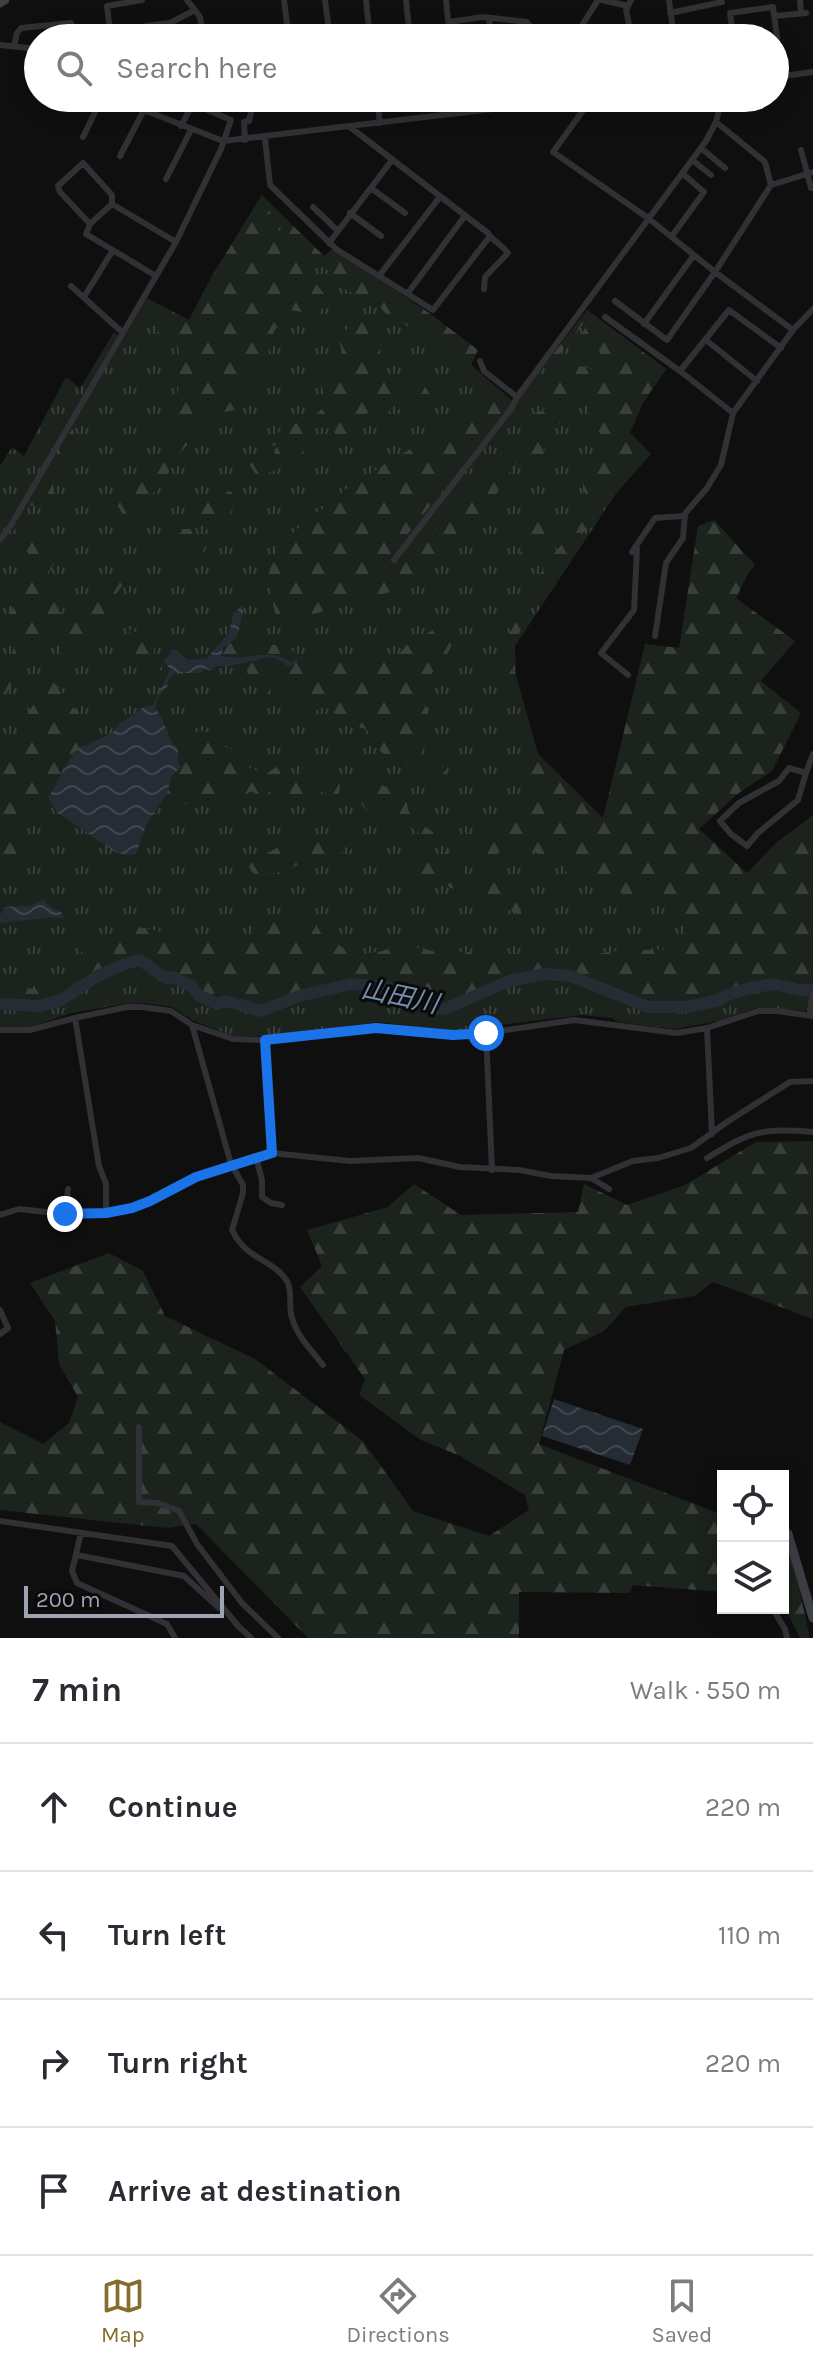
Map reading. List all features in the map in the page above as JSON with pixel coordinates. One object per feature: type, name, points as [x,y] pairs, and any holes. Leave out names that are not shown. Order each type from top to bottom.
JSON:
[{"type":"street","points":[[109,24],[107,6],[142,0]]},
{"type":"street","points":[[187,0],[200,17],[201,24]]},
{"type":"street","points":[[284,0],[287,24]]},
{"type":"street","points":[[325,0],[328,24]]},
{"type":"street","points":[[366,0],[369,24]]},
{"type":"street","points":[[406,0],[409,24]]},
{"type":"street","points":[[446,0],[449,22],[489,18],[528,24]]},
{"type":"street","points":[[584,24],[600,0],[630,3],[626,10],[629,24]]},
{"type":"street","points":[[669,0],[671,24]]},
{"type":"street","points":[[775,16],[803,13],[800,0]]},
{"type":"street","points":[[670,13],[722,2]]},
{"type":"street","points":[[732,24],[730,13],[773,7],[776,24]]},
{"type":"street","points":[[157,24],[180,20],[195,10]]},
{"type":"street","points":[[489,18],[490,24]]},
{"type":"street","points":[[61,24],[71,23]]},
{"type":"street","points":[[14,46],[17,33],[24,28]]},
{"type":"street","points":[[0,45],[24,47]]},
{"type":"street","points":[[789,75],[813,72]]},
{"type":"street","points":[[83,137],[95,112]]},
{"type":"street","points":[[120,156],[143,112]]},
{"type":"street","points":[[149,112],[223,141],[466,112]]},
{"type":"street","points":[[181,126],[188,112]]},
{"type":"street","points":[[0,540],[176,242],[221,149],[231,120],[212,112]]},
{"type":"street","points":[[245,140],[244,122],[249,121],[251,112]]},
{"type":"street","points":[[380,112],[380,123]]},
{"type":"street","points":[[580,112],[553,152],[648,218],[793,330]]},
{"type":"street","points":[[394,560],[511,409],[701,148],[718,112]]},
{"type":"street","points":[[716,122],[765,162],[771,185]]},
{"type":"street","points":[[350,127],[508,253],[485,277],[484,289]]},
{"type":"street","points":[[166,179],[191,130]]},
{"type":"street","points":[[265,138],[270,185],[329,243],[433,310],[490,236]]},
{"type":"street","points":[[701,148],[725,168]]},
{"type":"street","points":[[801,150],[810,173],[811,188]]},
{"type":"street","points":[[329,243],[392,160]]},
{"type":"street","points":[[692,160],[711,175]]},
{"type":"street","points":[[90,224],[58,186],[83,163],[112,195],[112,204],[90,224],[86,234],[156,276]]},
{"type":"street","points":[[672,236],[704,192],[682,173]]},
{"type":"street","points":[[615,301],[667,340],[771,185],[810,173]]},
{"type":"street","points":[[371,188],[405,213]]},
{"type":"street","points":[[379,276],[439,198]]},
{"type":"street","points":[[112,204],[176,242]]},
{"type":"street","points":[[313,207],[338,231]]},
{"type":"street","points":[[350,213],[381,236]]},
{"type":"street","points":[[408,293],[464,217]]},
{"type":"street","points":[[84,297],[113,250]]},
{"type":"street","points":[[644,324],[694,255]]},
{"type":"street","points":[[71,286],[123,333]]},
{"type":"street","points":[[655,636],[666,563],[683,538],[685,514],[721,465],[733,413],[793,330],[810,318],[813,309]]},
{"type":"street","points":[[680,371],[729,310],[781,348]]},
{"type":"street","points":[[605,317],[733,413]]},
{"type":"street","points":[[706,340],[757,381]]},
{"type":"street","points":[[480,361],[484,371],[517,397]]},
{"type":"street","points":[[632,552],[655,518],[685,514]]},
{"type":"street","points":[[628,675],[601,653],[634,610],[637,545]]},
{"type":"street","points":[[806,773],[789,768],[779,781],[739,803],[720,821],[747,846],[798,800],[813,754]]},
{"type":"street","points":[[0,1030],[30,1030],[127,1007],[142,1007],[171,1011],[192,1025],[233,1039],[265,1040],[376,1028],[453,1035],[574,1020],[666,1033],[707,1028],[758,1011],[812,1015],[813,994]]},
{"type":"street","points":[[75,1018],[99,1166],[106,1184],[106,1213]]},
{"type":"street","points":[[192,1025],[231,1164],[243,1185],[232,1230],[248,1253],[281,1273],[286,1280],[290,1289],[293,1323],[323,1365]]},
{"type":"street","points":[[707,1028],[712,1134]]},
{"type":"street","points":[[486,1033],[492,1170]]},
{"type":"street","points":[[265,1040],[272,1153]]},
{"type":"street","points":[[0,1215],[19,1209],[65,1214],[106,1213],[140,1205],[196,1177],[272,1153],[350,1161],[418,1158],[460,1167],[591,1178],[633,1161],[681,1152],[701,1143],[790,1082],[813,1081]]},
{"type":"street","points":[[707,1158],[747,1135],[767,1130],[813,1132]]},
{"type":"street","points":[[256,1157],[262,1180],[262,1197],[282,1205]]},
{"type":"street","points":[[591,1178],[609,1189]]},
{"type":"street","points":[[65,1214],[68,1189]]},
{"type":"street","points":[[0,1310],[8,1328],[0,1334]]},
{"type":"street","points":[[139,1427],[139,1502],[158,1503],[179,1511],[197,1544],[242,1603],[278,1638]]},
{"type":"street","points":[[0,1521],[172,1546],[239,1627]]},
{"type":"street","points":[[81,1533],[72,1571],[77,1583],[167,1624],[175,1638]]},
{"type":"street","points":[[789,1542],[813,1618]]},
{"type":"street","points":[[77,1555],[184,1576],[251,1638]]},
{"type":"street","points":[[776,1614],[787,1638]]},
{"type":"green space","points":[[262,195],[324,256],[333,249],[478,350],[471,365],[515,403],[587,310],[666,369],[642,404],[630,433],[651,454],[617,492],[515,646],[516,675],[538,754],[603,819],[745,884],[813,983],[806,1011],[755,1008],[723,1020],[675,1029],[582,1015],[452,1031],[378,1022],[264,1036],[233,1036],[194,1021],[172,1007],[144,1003],[72,1013],[30,1027],[0,1027],[0,466],[12,447],[24,456],[66,377],[80,388],[114,332],[123,339],[147,298],[189,320]]},
{"type":"green space","points":[[262,195],[279,231],[293,226],[324,256],[333,249],[478,350],[457,388],[445,387],[443,384],[458,375],[460,368],[453,347],[440,345],[430,335],[420,336],[379,306],[341,287],[325,267],[304,268],[328,299],[318,315],[291,310],[274,331],[266,361],[247,388],[239,409],[216,414],[177,456],[168,444],[178,392],[179,353],[177,340],[158,332],[159,327],[171,320],[189,320]]},
{"type":"green space","points":[[587,310],[666,369],[642,404],[630,433],[651,454],[617,492],[605,497],[584,532],[575,533],[577,523],[594,501],[593,495],[583,492],[583,481],[594,475],[598,467],[596,463],[603,455],[604,436],[592,422],[589,404],[592,392],[587,388],[580,391],[564,421],[553,428],[543,444],[544,452],[536,465],[532,466],[526,456],[516,463],[465,543],[400,589],[300,618],[277,621],[267,579],[278,545],[351,485],[425,440],[489,395],[499,393],[512,403],[509,408],[398,546],[409,549],[433,533],[448,511],[459,502],[465,486],[507,444],[525,434],[534,414],[547,408],[549,396],[544,394],[550,386],[564,380],[567,358],[572,357],[576,365],[600,371],[600,352],[589,340],[579,340],[588,322],[586,320],[564,349],[548,361]]},
{"type":"green space","points":[[339,318],[345,330],[353,319],[365,322],[373,339],[380,343],[381,374],[397,376],[401,383],[386,384],[389,391],[397,394],[419,383],[430,396],[415,393],[417,402],[406,402],[401,410],[393,406],[380,418],[367,413],[361,417],[356,429],[338,438],[332,429],[318,427],[296,458],[276,470],[257,476],[249,464],[258,456],[273,462],[278,445],[268,446],[267,442],[290,425],[306,423],[323,408],[320,379],[339,366],[341,361],[333,326]]},
{"type":"green space","points":[[72,429],[74,432],[67,462],[60,476],[53,481],[54,495],[51,500],[29,506],[33,494]]},
{"type":"green space","points":[[162,453],[169,469],[168,481],[144,498],[141,510],[134,519],[126,519],[117,505],[119,491],[145,474],[147,457]]},
{"type":"green space","points":[[228,491],[232,492],[234,506],[223,524],[221,535],[212,528],[207,530],[196,509],[197,505],[219,499]]},
{"type":"green space","points":[[534,513],[542,516],[547,525],[538,547],[524,566],[517,564],[516,556],[524,547],[523,526]]},
{"type":"green space","points":[[25,514],[29,520],[27,527],[35,541],[49,540],[56,549],[56,559],[47,581],[53,583],[60,577],[64,586],[52,596],[61,612],[62,627],[66,626],[79,605],[100,597],[128,575],[132,580],[116,594],[124,598],[132,591],[134,594],[122,609],[120,622],[115,626],[92,636],[83,634],[80,646],[70,657],[70,675],[57,673],[62,653],[59,649],[68,639],[58,634],[52,643],[46,641],[39,647],[38,655],[23,668],[5,696],[0,698],[1,684],[14,643],[11,611],[21,592],[12,586],[12,578],[34,566],[23,543],[18,541],[15,529]]},
{"type":"green space","points":[[714,520],[755,565],[736,598],[795,641],[761,681],[801,713],[772,771],[740,792],[699,829],[747,873],[776,843],[813,815],[813,983],[799,986],[777,981],[752,985],[724,994],[719,999],[674,1006],[646,1004],[587,979],[548,972],[511,977],[446,1006],[383,985],[344,981],[267,1003],[261,1008],[228,999],[213,1001],[186,980],[166,976],[138,957],[108,967],[56,1000],[0,999],[0,987],[60,986],[92,969],[86,965],[87,957],[83,956],[79,945],[82,940],[102,964],[115,952],[97,944],[97,936],[107,937],[118,923],[225,944],[250,939],[259,917],[300,919],[316,924],[323,937],[358,955],[402,944],[450,955],[464,951],[478,955],[543,953],[586,956],[615,951],[672,949],[687,938],[680,915],[664,902],[628,896],[614,888],[600,890],[565,873],[564,862],[554,863],[516,841],[498,853],[494,868],[479,861],[468,863],[458,849],[463,831],[468,833],[465,852],[471,855],[485,837],[499,836],[505,821],[519,812],[523,801],[526,786],[524,762],[538,754],[603,818],[645,644],[679,648],[698,526]]},
{"type":"green space","points":[[182,529],[195,529],[197,534],[204,535],[204,551],[177,559],[173,557],[169,552],[170,545],[174,535],[181,533]]},
{"type":"green space","points":[[569,538],[573,545],[540,593],[512,644],[514,684],[511,687],[503,660],[512,628],[549,560]]},
{"type":"green space","points":[[439,624],[449,633],[451,646],[428,679],[430,689],[422,695],[421,704],[429,708],[427,717],[422,715],[420,718],[423,725],[423,758],[432,763],[438,762],[448,774],[437,781],[422,775],[419,766],[388,760],[369,742],[365,729],[349,724],[326,707],[318,709],[310,717],[305,713],[303,698],[288,699],[279,677],[270,677],[271,703],[268,705],[264,701],[262,677],[251,679],[246,663],[272,658],[287,666],[293,665],[295,659],[292,663],[279,655],[264,653],[246,658],[221,656],[229,642],[243,641],[247,646],[286,647],[304,665],[344,661],[380,665],[385,659],[398,657],[407,645]]},
{"type":"green space","points":[[129,629],[144,640],[156,637],[159,648],[154,648],[154,656],[162,660],[162,671],[154,666],[135,666],[132,663]]},
{"type":"green space","points":[[52,680],[81,717],[91,743],[71,756],[46,796],[25,804],[20,826],[26,842],[18,865],[0,893],[0,767],[21,722]]},
{"type":"green space","points":[[200,730],[223,737],[225,747],[234,749],[246,766],[262,776],[284,766],[296,778],[300,776],[302,768],[308,769],[312,781],[320,777],[336,780],[340,785],[338,802],[323,792],[306,802],[289,791],[281,799],[271,792],[263,791],[257,795],[251,791],[245,795],[235,792],[217,800],[163,806],[170,781],[179,771],[178,750],[174,743],[182,735],[192,737]]},
{"type":"green space","points":[[348,776],[406,791],[408,810],[413,819],[433,832],[434,838],[430,841],[396,817],[376,822],[345,784],[344,778]]},
{"type":"green space","points":[[351,837],[357,842],[357,848],[346,847],[340,862],[330,864],[310,859],[286,871],[258,875],[247,864],[249,858],[283,845]]},
{"type":"green space","points":[[450,850],[445,861],[458,862],[465,873],[500,885],[507,898],[518,899],[522,917],[510,910],[503,913],[468,891],[451,888],[436,879],[415,877],[411,873],[412,865],[427,859],[434,860]]},
{"type":"green space","points":[[813,1141],[813,1319],[713,1282],[694,1296],[626,1307],[604,1331],[564,1350],[539,1444],[717,1513],[717,1592],[633,1585],[630,1593],[519,1592],[519,1638],[308,1638],[196,1524],[167,1528],[0,1510],[0,1422],[43,1444],[69,1423],[78,1397],[59,1364],[55,1321],[30,1283],[109,1253],[143,1271],[165,1316],[255,1359],[363,1441],[413,1511],[489,1536],[529,1510],[525,1495],[460,1456],[421,1440],[359,1395],[365,1379],[300,1287],[322,1266],[307,1230],[388,1207],[414,1184],[461,1215],[578,1212],[584,1184],[627,1205],[685,1185],[756,1142]]},
{"type":"green space","points":[[789,1553],[810,1638],[800,1638],[788,1614]]},
{"type":"water","points":[[242,606],[237,637],[223,648],[221,656],[266,654],[292,663],[298,660],[287,666],[269,657],[216,666],[210,671],[204,668],[202,673],[174,673],[169,678],[155,708],[178,749],[181,767],[171,777],[167,794],[147,823],[136,854],[115,852],[57,812],[48,798],[73,754],[112,733],[142,708],[153,705],[170,669],[164,661],[172,650],[188,660],[207,658],[229,633],[233,614]]},
{"type":"water","points":[[43,899],[61,912],[64,919],[53,917],[0,923],[5,907],[30,906]]},
{"type":"water","points":[[554,1399],[643,1429],[630,1465],[542,1436]]},
{"type":"waterway","name":"山田川","points":[[0,1004],[40,1006],[61,1000],[99,975],[140,960],[165,978],[172,977],[192,986],[198,995],[217,1004],[226,1001],[261,1011],[299,996],[351,984],[385,987],[445,1009],[509,981],[544,974],[571,976],[648,1007],[686,1007],[773,984],[813,990]]},
{"type":"route","points":[[65,1214],[106,1213],[132,1208],[196,1177],[272,1153],[265,1040],[376,1028],[453,1035],[486,1033]]}]
